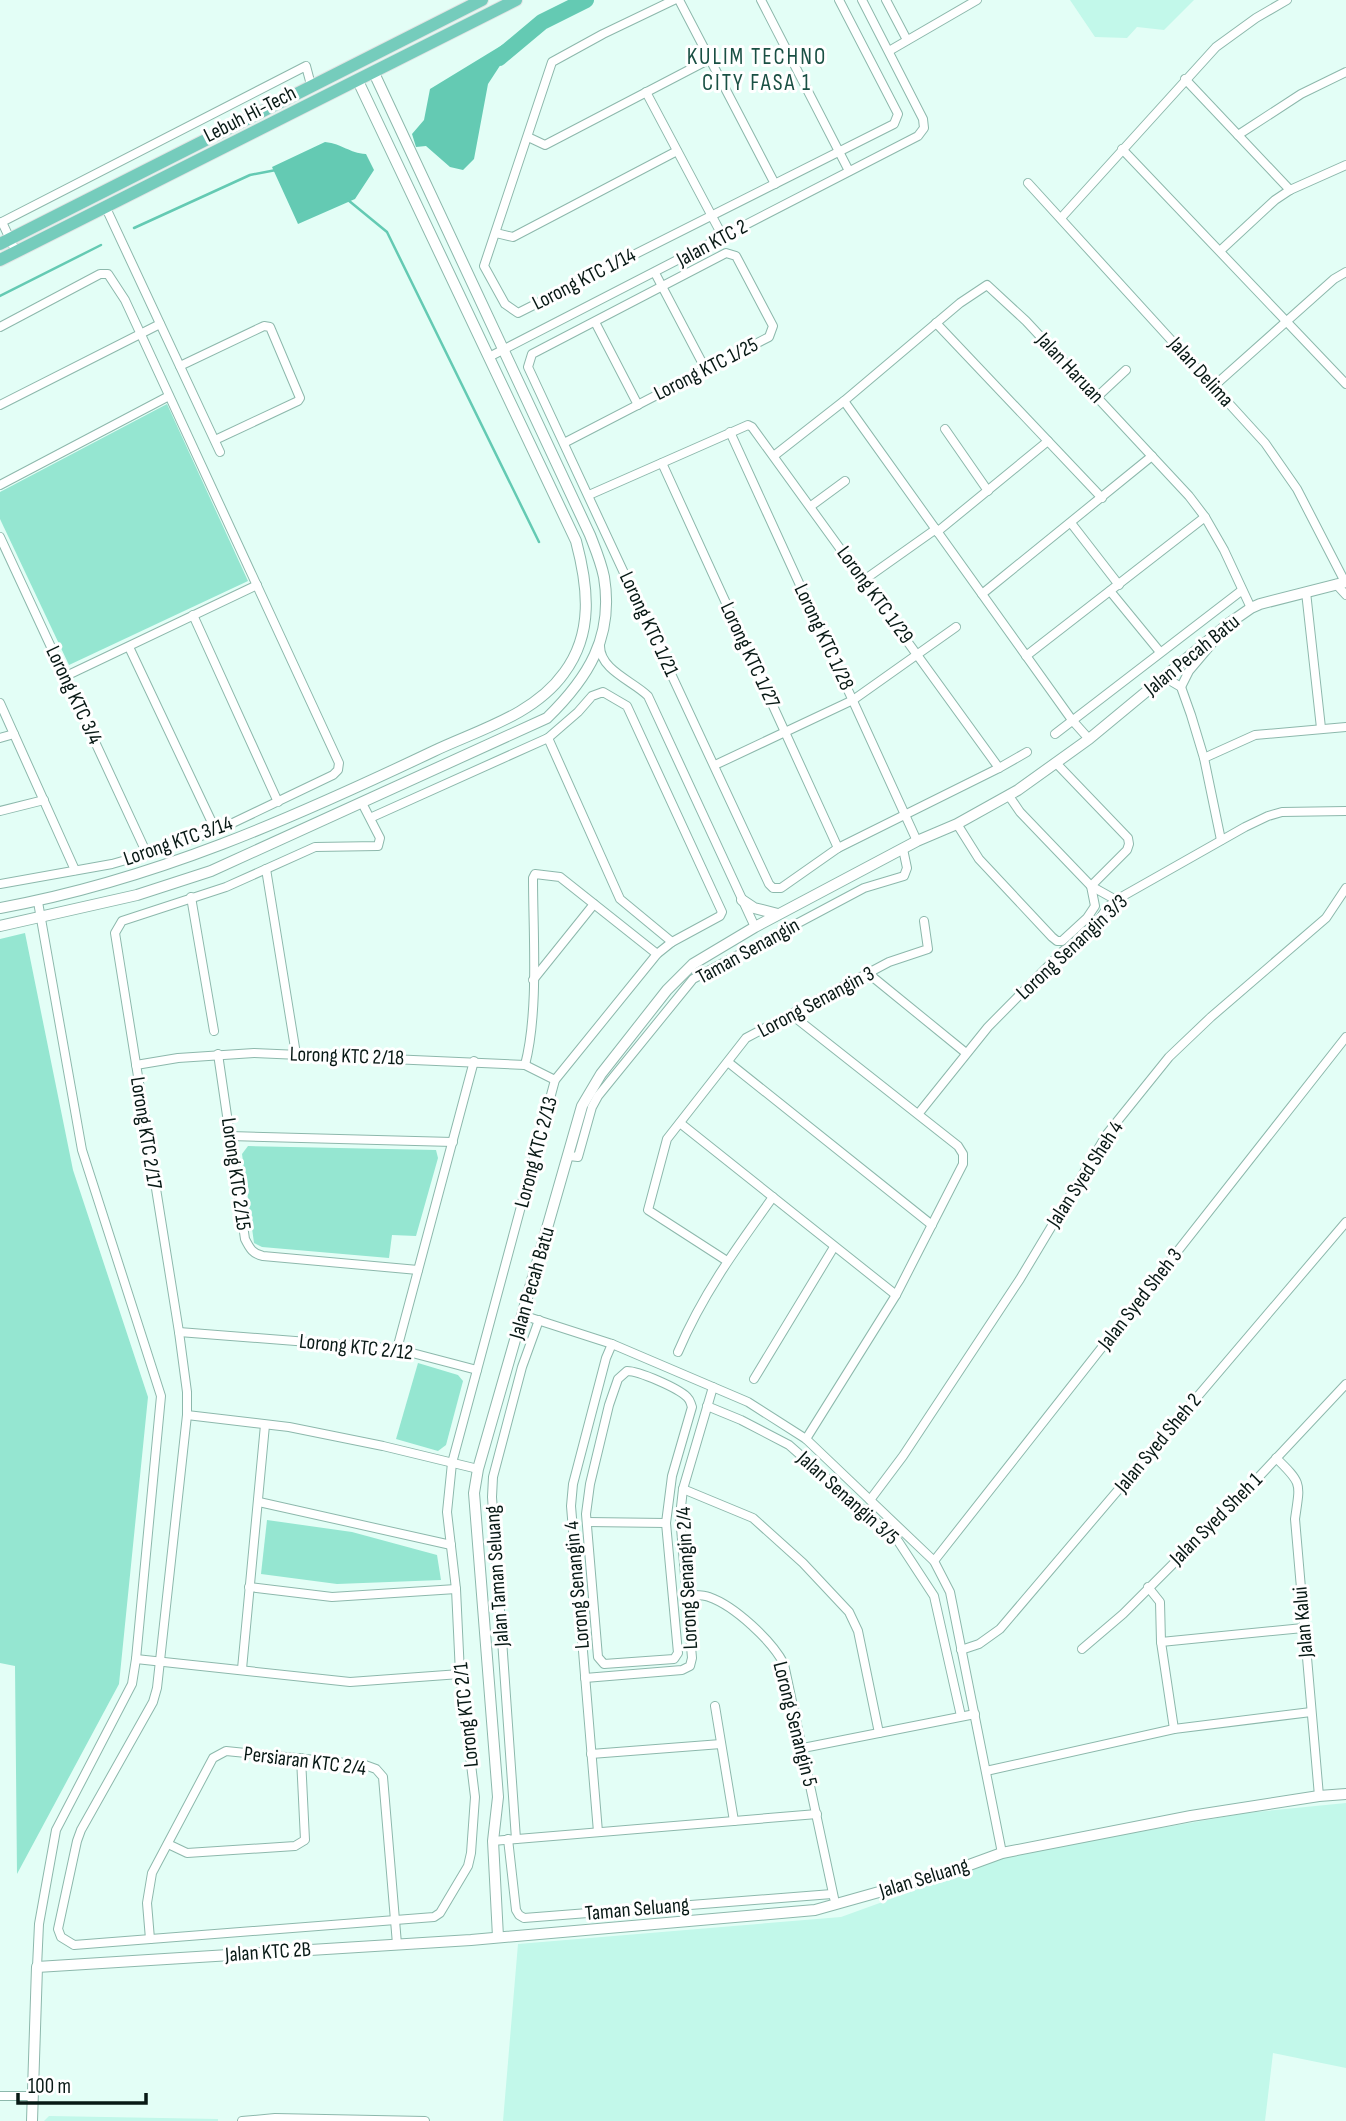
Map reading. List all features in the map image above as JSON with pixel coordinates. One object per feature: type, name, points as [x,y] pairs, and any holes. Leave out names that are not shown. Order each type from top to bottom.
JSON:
[{"type":"main road","name":"Lebuh Hi-Tech","points":[[5,242],[482,0]]},
{"type":"main road","name":"Lebuh Hi-Tech","points":[[0,260],[516,0]]},
{"type":"street","points":[[677,151],[513,237],[496,233],[552,62],[603,34],[676,0],[775,184]]},
{"type":"street","points":[[761,0],[849,171]]},
{"type":"street","name":"Lorong KTC 1/14","points":[[496,233],[484,266],[505,304],[518,313],[894,124],[898,114],[839,0]]},
{"type":"street","points":[[862,0],[889,51],[977,0]]},
{"type":"street","points":[[886,0],[907,40]]},
{"type":"street","points":[[1061,218],[1216,47],[1256,18],[1287,0]]},
{"type":"street","name":"Jalan KTC 2","points":[[489,357],[918,136],[924,128],[923,119],[889,51]]},
{"type":"street","points":[[528,137],[545,145],[710,59]]},
{"type":"street","points":[[16,252],[5,242],[1,222],[306,66],[312,85]]},
{"type":"street","points":[[1238,135],[1301,94],[1346,72]]},
{"type":"street","points":[[0,926],[137,895],[211,871],[547,718],[576,688],[594,660],[605,610],[603,573],[590,535],[374,73]]},
{"type":"street","points":[[1185,79],[1290,191]]},
{"type":"street","points":[[0,908],[109,884],[206,852],[351,790],[530,706],[564,674],[582,638],[587,597],[576,541],[358,81]]},
{"type":"street","points":[[646,92],[723,237]]},
{"type":"street","points":[[1122,149],[1346,384]]},
{"type":"street","points":[[1221,250],[1275,200],[1346,165]]},
{"type":"street","name":"Jalan Delima","points":[[1028,183],[1265,443],[1297,489],[1346,595]]},
{"type":"street","points":[[106,208],[220,452]]},
{"type":"street","name":"Lorong KTC 1/25","points":[[564,443],[769,337],[773,326],[736,256],[726,253],[662,286]]},
{"type":"street","points":[[1214,386],[1334,279],[1346,272]]},
{"type":"street","points":[[655,273],[706,369]]},
{"type":"street","points":[[0,327],[100,274],[108,274],[112,278],[257,585],[66,676]]},
{"type":"street","name":"Jalan Haruan","points":[[775,455],[984,285],[989,286],[1026,321],[1189,496],[1224,550],[1251,608]]},
{"type":"street","name":"Lorong KTC 1/21","points":[[662,286],[532,354],[528,367],[769,884],[780,888],[838,848],[1027,752]]},
{"type":"street","points":[[594,322],[638,405]]},
{"type":"street","points":[[936,323],[1102,498]]},
{"type":"street","points":[[0,405],[160,324]]},
{"type":"street","points":[[180,366],[267,325],[270,327],[301,395],[298,401],[215,440]]},
{"type":"street","points":[[1097,397],[1126,370]]},
{"type":"street","points":[[0,485],[169,396]]},
{"type":"street","points":[[844,401],[1072,720],[1089,738]]},
{"type":"street","name":"Lorong KTC 1/29","points":[[730,432],[748,425],[755,429],[999,768]]},
{"type":"street","points":[[944,429],[988,491]]},
{"type":"street","points":[[589,495],[730,432]]},
{"type":"street","name":"Lorong KTC 1/28","points":[[730,432],[917,841]]},
{"type":"street","points":[[864,580],[937,531],[1048,442]]},
{"type":"street","points":[[982,594],[1152,456]]},
{"type":"street","name":"Lorong KTC 1/27","points":[[662,463],[838,848]]},
{"type":"street","points":[[811,506],[845,481]]},
{"type":"street","points":[[1026,656],[1205,517]]},
{"type":"street","points":[[1071,523],[1119,585]]},
{"type":"street","name":"Lorong KTC 3/4","points":[[0,537],[148,854]]},
{"type":"street","name":"Jalan Pecah Batu","points":[[498,1937],[493,1841],[498,1797],[481,1569],[474,1515],[478,1469],[582,1106],[592,1086],[667,990],[694,964],[755,926],[1009,796],[1089,738],[1251,608],[1342,583]]},
{"type":"street","name":"Lorong KTC 3/14","points":[[0,884],[112,864],[148,854],[216,831],[333,775],[338,770],[339,763],[257,585]]},
{"type":"street","points":[[1110,591],[1160,652]]},
{"type":"street","points":[[1055,734],[1241,591]]},
{"type":"street","points":[[1306,592],[1321,729]]},
{"type":"street","points":[[193,615],[278,802]]},
{"type":"street","points":[[1181,687],[1189,671],[1228,624]]},
{"type":"street","points":[[715,765],[853,700],[956,627]]},
{"type":"street","points":[[600,640],[600,654],[610,667],[648,696],[755,926]]},
{"type":"street","points":[[129,646],[216,831]]},
{"type":"street","points":[[587,671],[601,666],[610,667]]},
{"type":"street","points":[[1164,677],[1181,687],[1204,758],[1220,840]]},
{"type":"street","name":"Lorong KTC 2/13","points":[[477,1370],[555,1080],[657,954],[672,942],[720,916],[722,909],[627,706],[603,692],[592,696],[548,738]]},
{"type":"street","points":[[0,703],[75,870]]},
{"type":"street","points":[[1204,758],[1255,735],[1346,727]]},
{"type":"street","points":[[0,738],[14,734]]},
{"type":"street","points":[[370,818],[548,738],[620,899],[672,942]]},
{"type":"street","points":[[1056,763],[1128,838],[1127,850],[1091,886]]},
{"type":"street","points":[[1009,796],[1020,812],[1091,886],[1116,901]]},
{"type":"street","points":[[0,811],[44,800]]},
{"type":"street","points":[[214,1031],[191,898],[226,887],[315,847],[378,846],[380,838],[362,803]]},
{"type":"street","name":"Lorong Senangin 3/3","points":[[919,1113],[988,1027],[1063,951],[1089,934],[1107,908],[1116,901],[1220,840],[1282,812],[1346,811]]},
{"type":"street","points":[[957,824],[979,859],[1057,941],[1062,941],[1087,918],[1095,906],[1091,886]]},
{"type":"street","name":"Taman Senangin","points":[[569,1156],[578,1157],[592,1107],[598,1097],[693,979],[864,888],[904,876],[907,868],[903,849]]},
{"type":"street","points":[[266,869],[296,1054]]},
{"type":"street","points":[[525,1065],[529,1049],[533,980],[535,874],[560,877],[657,954]]},
{"type":"street","name":"Jalan Syed Sheh 4","points":[[870,1500],[903,1457],[1020,1279],[1107,1134],[1169,1057],[1211,1017],[1326,918],[1346,888]]},
{"type":"street","name":"Lorong KTC 2/17","points":[[150,1939],[74,1945],[61,1937],[58,1929],[80,1830],[153,1702],[157,1688],[187,1415],[187,1392],[179,1332],[115,933],[122,921],[191,898]]},
{"type":"street","points":[[742,900],[754,908],[779,914]]},
{"type":"street","points":[[32,2121],[39,1924],[56,1830],[128,1695],[136,1659],[161,1396],[82,1150],[37,902]]},
{"type":"street","points":[[533,980],[594,904]]},
{"type":"street","name":"Lorong Senangin 3","points":[[727,1261],[648,1210],[667,1139],[747,1038],[889,962],[929,949],[924,921]]},
{"type":"street","points":[[869,974],[966,1053]]},
{"type":"street","points":[[792,1015],[919,1113],[958,1146],[963,1154],[963,1164],[896,1295],[806,1439]]},
{"type":"street","name":"Jalan Syed Sheh 3","points":[[934,1561],[1346,1037]]},
{"type":"street","name":"Lorong KTC 2/18","points":[[136,1065],[218,1054],[296,1054],[525,1065],[555,1080]]},
{"type":"street","name":"Lorong KTC 2/15","points":[[218,1054],[245,1239],[255,1254],[418,1270]]},
{"type":"street","points":[[397,1349],[474,1061]]},
{"type":"street","points":[[728,1062],[932,1225]]},
{"type":"street","points":[[680,1123],[896,1295]]},
{"type":"street","points":[[230,1136],[453,1142]]},
{"type":"street","points":[[678,1352],[691,1321],[727,1261],[773,1197]]},
{"type":"street","name":"Jalan Syed Sheh 2","points":[[961,1650],[979,1644],[1000,1629],[1346,1222]]},
{"type":"street","points":[[754,1379],[834,1247]]},
{"type":"street","points":[[522,1315],[612,1344],[748,1402],[806,1439],[934,1561],[950,1592],[1002,1853]]},
{"type":"street","name":"Jalan Taman Seluang","points":[[512,1839],[492,1487],[522,1367],[538,1320]]},
{"type":"street","name":"Lorong KTC 2/12","points":[[179,1332],[397,1349],[477,1370]]},
{"type":"street","name":"Lorong Senangin 4","points":[[598,1832],[571,1506],[573,1484],[612,1344]]},
{"type":"street","points":[[452,1463],[477,1370]]},
{"type":"street","name":"Lorong Senangin 2/4","points":[[633,1371],[685,1395],[692,1408],[672,1476],[666,1523],[676,1619],[676,1657],[604,1664],[598,1657],[587,1522],[590,1484],[609,1405],[622,1374],[633,1371]]},
{"type":"street","name":"Jalan Syed Sheh 1","points":[[1082,1649],[1123,1614],[1240,1497],[1346,1384]]},
{"type":"street","name":"Lorong Senangin 2/4","points":[[585,1678],[682,1670],[690,1666],[692,1658],[680,1516],[683,1489],[713,1387]]},
{"type":"street","points":[[596,1402],[609,1405]]},
{"type":"street","name":"Jalan Senangin 3/5","points":[[707,1406],[789,1445],[898,1541],[934,1595],[961,1716]]},
{"type":"street","points":[[187,1415],[265,1424],[383,1446],[478,1469]]},
{"type":"street","points":[[242,1669],[265,1424]]},
{"type":"street","points":[[684,1435],[698,1438]]},
{"type":"street","name":"Jalan Kalui","points":[[1276,1458],[1293,1475],[1300,1489],[1294,1519],[1319,1796]]},
{"type":"street","name":"Lorong KTC 2/1","points":[[395,1920],[434,1917],[440,1913],[468,1866],[471,1853],[475,1797],[460,1674],[456,1589],[447,1512],[452,1463]]},
{"type":"street","points":[[683,1489],[753,1518],[803,1563],[849,1612],[859,1631],[879,1733]]},
{"type":"street","points":[[259,1503],[450,1545]]},
{"type":"street","points":[[587,1522],[666,1523]]},
{"type":"street","points":[[249,1587],[332,1597],[456,1589]]},
{"type":"street","points":[[1149,1587],[1160,1602],[1161,1642],[1174,1729]]},
{"type":"street","name":"Lorong Senangin 5","points":[[687,1595],[708,1596],[734,1612],[775,1648],[784,1664],[834,1899]]},
{"type":"street","points":[[676,1619],[689,1618]]},
{"type":"street","points":[[581,1627],[596,1626]]},
{"type":"street","points":[[1161,1642],[1304,1628]]},
{"type":"street","points":[[136,1659],[350,1682],[460,1674]]},
{"type":"street","points":[[715,1706],[734,1821]]},
{"type":"street","points":[[986,1771],[1174,1729],[1311,1712]]},
{"type":"street","points":[[803,1748],[975,1714]]},
{"type":"street","points":[[592,1754],[721,1744]]},
{"type":"street","name":"Persiaran KTC 2/4","points":[[150,1939],[147,1903],[155,1866],[213,1758],[226,1751],[365,1765],[376,1769],[383,1777],[397,1944]]},
{"type":"street","points":[[168,1844],[187,1853],[295,1846],[305,1840],[301,1758]]},
{"type":"street","name":"Jalan Seluang","points":[[498,1937],[814,1910],[834,1899],[950,1872],[1002,1853],[1132,1826],[1346,1794]]},
{"type":"street","points":[[493,1841],[817,1814]]},
{"type":"street","name":"Taman Seluang","points":[[512,1839],[516,1910],[524,1919],[834,1899]]},
{"type":"street","points":[[150,1939],[395,1920]]},
{"type":"street","name":"Jalan KTC 2B","points":[[37,1968],[498,1937]]},
{"type":"street","points":[[0,2095],[33,2096]]},
{"type":"street","points":[[242,2121],[275,2118],[425,2121]]},
{"type":"shaded area","points":[[1070,0],[1194,0],[1164,30],[1137,27],[1127,38],[1095,37]]},
{"type":"shaded area","points":[[512,39],[517,48],[503,61],[488,84],[474,159],[463,170],[450,167],[426,146],[416,147],[412,134],[424,120],[430,89]]},
{"type":"shaded area","points":[[325,142],[366,154],[374,170],[355,199],[298,224],[272,167]]},
{"type":"shaded area","points":[[167,404],[248,581],[69,665],[0,519],[0,492]]},
{"type":"shaded area","points":[[25,933],[73,1170],[148,1397],[119,1684],[17,1874],[15,1666],[0,1663],[0,939]]},
{"type":"shaded area","points":[[248,1146],[436,1150],[438,1158],[416,1236],[392,1235],[389,1258],[262,1247],[254,1243],[242,1154]]},
{"type":"shaded area","points":[[418,1363],[458,1375],[463,1381],[446,1445],[438,1451],[396,1439]]},
{"type":"shaded area","points":[[267,1520],[352,1532],[437,1555],[441,1580],[337,1584],[261,1574]]},
{"type":"shaded area","points":[[1346,1803],[1346,2068],[1273,2053],[1265,2121],[503,2121],[518,1944],[841,1917],[1004,1858],[1031,1851],[1246,1813]]},
{"type":"shaded area","points":[[49,2116],[218,2119],[218,2121],[44,2121]]},
{"type":"waterway","points":[[499,58],[542,22],[586,0]]},
{"type":"waterway","points":[[134,228],[250,175],[276,170]]},
{"type":"waterway","points":[[348,200],[387,232],[539,542]]},
{"type":"waterway","points":[[0,296],[101,245]]},
{"type":"district","name":"KULIM TECHNO CITY FASA 1","points":[[757,70]]}]
